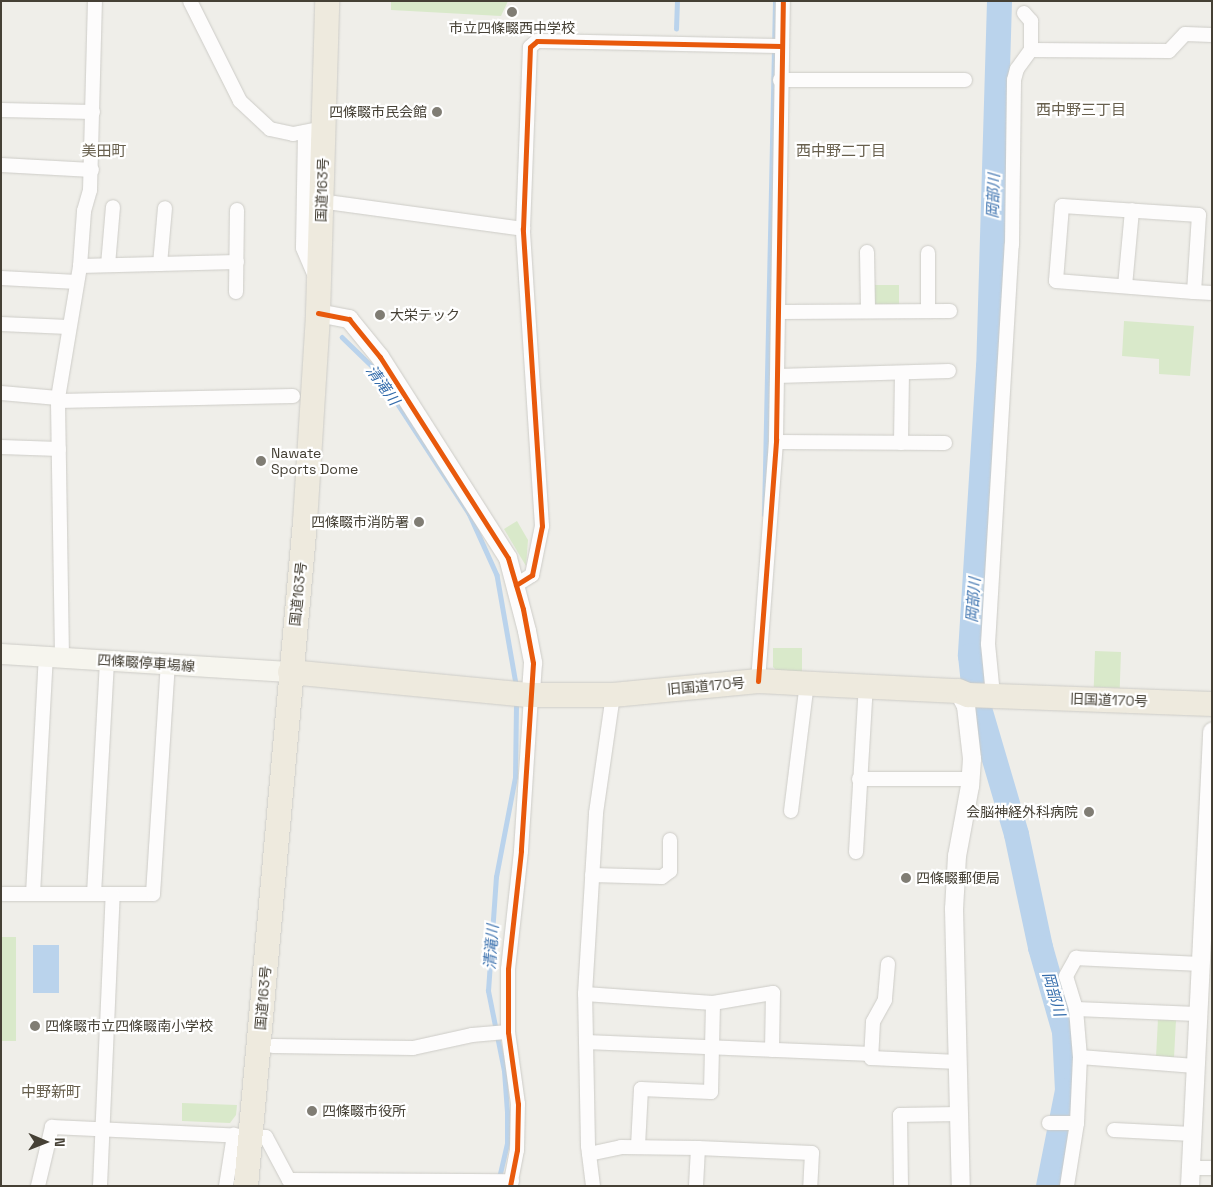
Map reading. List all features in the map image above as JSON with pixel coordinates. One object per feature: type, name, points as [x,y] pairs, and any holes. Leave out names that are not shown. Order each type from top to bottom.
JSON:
[{"type":"highway","name":"国道163号","points":[[325,314],[319,285],[314,130],[327,1]]},
{"type":"highway","name":"国道163号","points":[[260,1186],[250,1136],[273,1046],[305,522],[334,203],[341,1]]},
{"type":"highway","name":"国道163号","points":[[246,1186],[297,672]]},
{"type":"highway","name":"旧国道170号","points":[[297,672],[531,695],[613,695],[758,681],[994,695],[1212,704]]},
{"type":"main road","name":"四條畷停車場線","points":[[1,654],[297,672]]},
{"type":"street","points":[[33,894],[54,657],[59,449],[58,400],[68,327],[80,266],[84,211],[90,190],[92,170],[95,1]]},
{"type":"street","points":[[190,1],[240,101],[270,129],[294,134],[314,130]]},
{"type":"street","points":[[758,681],[776,442],[780,80],[783,1]]},
{"type":"street","points":[[994,695],[988,644],[1012,245],[1014,80],[1017,69],[1031,50],[1031,21],[1024,13]]},
{"type":"street","points":[[1031,50],[1169,51],[1185,34],[1212,35]]},
{"type":"street","points":[[516,585],[532,575],[542,526],[523,229],[530,47],[537,41],[781,46]]},
{"type":"street","points":[[780,80],[965,80]]},
{"type":"street","points":[[1,110],[93,112]]},
{"type":"street","points":[[1,165],[92,170]]},
{"type":"street","points":[[334,203],[523,229]]},
{"type":"street","points":[[1194,292],[1199,215],[1062,206],[1056,280],[1194,292],[1212,293]]},
{"type":"street","points":[[108,265],[113,207]]},
{"type":"street","points":[[160,264],[165,208]]},
{"type":"street","points":[[236,292],[237,210]]},
{"type":"street","points":[[1125,286],[1132,210]]},
{"type":"street","points":[[867,252],[868,312]]},
{"type":"street","points":[[928,253],[928,311]]},
{"type":"street","points":[[80,266],[237,262]]},
{"type":"street","points":[[1,278],[77,282]]},
{"type":"street","points":[[778,312],[950,311]]},
{"type":"street","points":[[38,1186],[52,1127],[250,1136],[287,1183],[505,1182],[518,1150],[518,1104],[506,1032],[508,969],[521,851],[533,662],[516,585],[508,558],[380,357],[348,319],[325,314]]},
{"type":"street","points":[[1,324],[68,327]]},
{"type":"street","points":[[777,376],[949,372]]},
{"type":"street","points":[[901,443],[902,373]]},
{"type":"street","points":[[1,393],[58,400],[293,396]]},
{"type":"street","points":[[776,442],[945,443]]},
{"type":"street","points":[[1,448],[59,449]]},
{"type":"street","points":[[94,894],[107,660]]},
{"type":"street","points":[[3,894],[152,894],[168,664]]},
{"type":"street","points":[[790,811],[807,683]]},
{"type":"street","points":[[856,852],[866,686]]},
{"type":"street","points":[[958,692],[966,706],[971,734],[971,779],[957,856],[954,909],[961,1186]]},
{"type":"street","points":[[593,1186],[589,1154],[584,994],[596,813],[613,695]]},
{"type":"street","points":[[1190,1186],[1199,964],[1206,944],[1212,732]]},
{"type":"street","points":[[859,779],[971,779]]},
{"type":"street","points":[[592,876],[662,877],[670,871],[670,840]]},
{"type":"street","points":[[100,1186],[113,894]]},
{"type":"street","points":[[1067,1186],[1077,1123],[1080,1057],[1076,1009],[1066,976],[1076,958],[1199,964]]},
{"type":"street","points":[[888,964],[885,1000],[873,1022],[872,1058],[958,1062]]},
{"type":"street","points":[[584,994],[713,1003],[773,993],[772,1050]]},
{"type":"street","points":[[638,1146],[641,1089],[711,1092],[713,1003]]},
{"type":"street","points":[[1076,1009],[1197,1014]]},
{"type":"street","points":[[273,1046],[412,1048],[506,1032]]},
{"type":"street","points":[[586,1042],[872,1054]]},
{"type":"street","points":[[1080,1057],[1195,1066]]},
{"type":"street","points":[[900,1186],[900,1115],[959,1114]]},
{"type":"street","points":[[1049,1123],[1077,1123]]},
{"type":"street","points":[[1114,1130],[1192,1134]]},
{"type":"street","points":[[226,1186],[250,1136]]},
{"type":"street","points":[[589,1154],[638,1146],[812,1153],[810,1186]]},
{"type":"street","points":[[696,1186],[698,1148]]},
{"type":"street","points":[[1190,1168],[1212,1168]]},
{"type":"green space","points":[[391,1],[508,1],[501,16],[391,10]]},
{"type":"green space","points":[[874,285],[899,285],[899,305],[874,305]]},
{"type":"green space","points":[[1124,321],[1194,326],[1190,376],[1159,374],[1159,359],[1122,356]]},
{"type":"green space","points":[[517,521],[528,540],[526,566],[504,529]]},
{"type":"green space","points":[[773,648],[802,648],[802,673],[779,673],[773,667]]},
{"type":"green space","points":[[1095,651],[1121,652],[1120,688],[1094,687]]},
{"type":"green space","points":[[1,937],[16,937],[16,1041],[1,1041]]},
{"type":"green space","points":[[1158,1019],[1176,1020],[1174,1059],[1156,1058]]},
{"type":"green space","points":[[182,1103],[237,1105],[236,1115],[230,1123],[182,1121]]},
{"type":"water","points":[[33,945],[59,945],[59,993],[33,993]]},
{"type":"waterway","points":[[676,29],[677,1]]},
{"type":"waterway","points":[[764,515],[775,1]]},
{"type":"waterway","name":"岡部川","points":[[999,1],[988,366],[970,655],[974,691],[1016,834],[1040,947],[1064,1031],[1067,1090],[1048,1186]]},
{"type":"waterway","name":"清滝川","points":[[342,337],[375,369],[469,513],[497,575],[516,684]]},
{"type":"waterway","name":"清滝川","points":[[499,1178],[507,1142],[507,1112],[504,1071],[488,991],[496,877],[515,777],[516,706]]},
{"type":"cycle path","points":[[758,681],[776,439],[783,1]]},
{"type":"cycle path","points":[[516,585],[532,575],[542,526],[523,229],[530,47],[537,41],[781,46]]},
{"type":"cycle path","points":[[318,313],[349,319],[380,357],[508,558],[523,609],[533,663],[521,851],[508,969],[508,1032],[518,1104],[517,1150],[510,1186]]},
{"type":"place","name":"市立四條畷西中学校","points":[[512,12]]},
{"type":"place","name":"四條畷市民会館","points":[[437,112]]},
{"type":"place","name":"大栄テック","points":[[380,315]]},
{"type":"place","name":"Nawate Sports Dome","points":[[261,461]]},
{"type":"place","name":"四條畷市消防署","points":[[419,522]]},
{"type":"place","name":"会脳神経外科病院","points":[[1089,812]]},
{"type":"place","name":"四條畷郵便局","points":[[906,878]]},
{"type":"place","name":"四條畷市立四條畷南小学校","points":[[35,1026]]},
{"type":"place","name":"四條畷市役所","points":[[312,1111]]},
{"type":"district","name":"西中野三丁目","points":[[1081,110]]},
{"type":"district","name":"美田町","points":[[104,151]]},
{"type":"district","name":"西中野二丁目","points":[[841,151]]},
{"type":"district","name":"中野新町","points":[[51,1092]]}]
